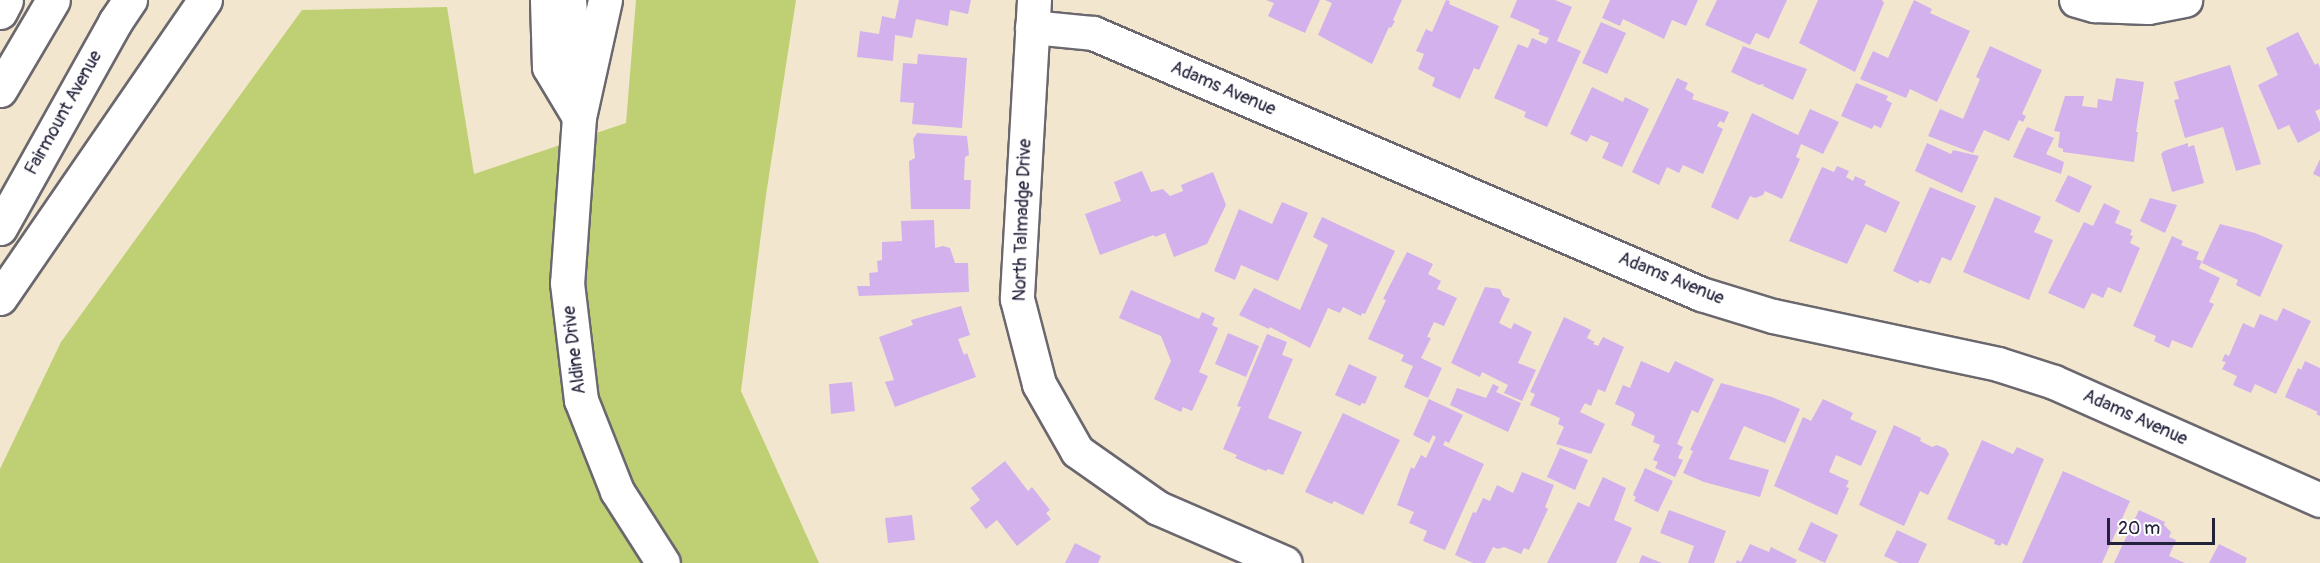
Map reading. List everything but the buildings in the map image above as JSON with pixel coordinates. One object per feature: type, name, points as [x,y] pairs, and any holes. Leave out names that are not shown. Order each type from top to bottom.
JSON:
[{"type":"main road","points":[[0,12],[6,0]]},
{"type":"main road","points":[[0,90],[52,0]]},
{"type":"main road","name":"Fairmount Avenue","points":[[0,228],[115,22],[130,0]]},
{"type":"main road","points":[[0,298],[205,0]]},
{"type":"main road","points":[[547,0],[549,67],[579,117]]},
{"type":"main road","name":"Aldine Drive","points":[[569,0],[579,117]]},
{"type":"main road","name":"Aldine Drive","points":[[604,0],[579,117],[567,283],[581,400],[617,491],[663,563]]},
{"type":"main road","points":[[2076,0],[2094,5],[2148,8],[2185,0]]},
{"type":"main road","name":"Adams Avenue","points":[[1033,13],[1093,33],[1701,294],[1773,316],[1998,364],[2054,382],[2320,500]]},
{"type":"main road","name":"North Talmadge Drive","points":[[1033,13],[1017,299],[1039,384],[1077,451],[1158,508],[1285,563]]},
{"type":"green space","points":[[636,0],[796,0],[766,195],[741,391],[819,563],[0,563],[0,469],[61,342],[302,10],[447,7],[474,174],[626,123]]}]
